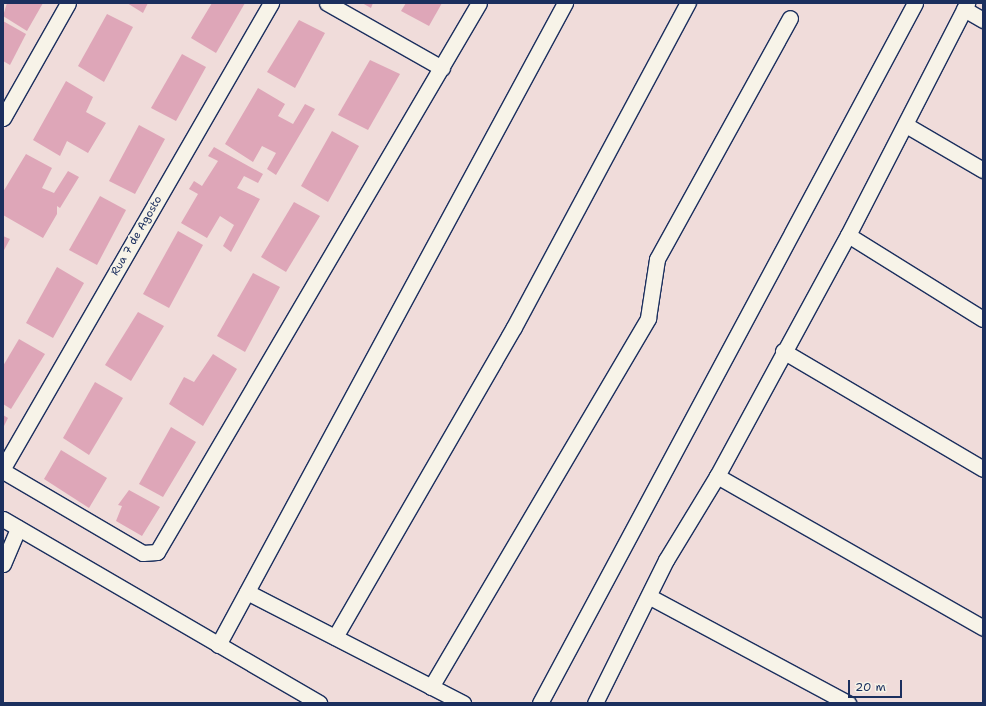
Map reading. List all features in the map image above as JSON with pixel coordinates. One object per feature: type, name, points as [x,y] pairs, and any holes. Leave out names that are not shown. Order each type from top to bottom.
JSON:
[{"type":"street","points":[[3,118],[68,3]]},
{"type":"street","name":"Rua 7 de Agosto","points":[[3,470],[271,3]]},
{"type":"street","points":[[327,3],[442,68]]},
{"type":"street","points":[[3,470],[143,553],[157,552],[479,3]]},
{"type":"street","points":[[218,645],[565,3]]},
{"type":"street","points":[[335,637],[514,327],[688,3]]},
{"type":"street","points":[[540,703],[915,3]]},
{"type":"street","points":[[596,703],[650,597],[666,560],[717,476],[783,352],[848,235],[906,125],[965,6],[983,20]]},
{"type":"street","points":[[432,687],[648,318],[657,259],[790,18]]},
{"type":"street","points":[[906,125],[983,170]]},
{"type":"street","points":[[848,235],[983,319]]},
{"type":"street","points":[[783,352],[983,469]]},
{"type":"street","points":[[717,476],[983,628]]},
{"type":"street","points":[[3,519],[319,703]]},
{"type":"street","points":[[3,564],[18,528]]},
{"type":"street","points":[[247,592],[463,703]]},
{"type":"street","points":[[650,597],[848,703]]},
{"type":"building","points":[[7,3],[43,3],[27,31],[3,16]]},
{"type":"building","points":[[127,3],[148,3],[143,13]]},
{"type":"building","points":[[212,3],[245,3],[216,53],[191,38]]},
{"type":"building","points":[[362,3],[373,3],[371,8]]},
{"type":"building","points":[[406,3],[442,3],[429,26],[401,11]]},
{"type":"building","points":[[107,14],[133,27],[104,82],[78,66]]},
{"type":"building","points":[[299,20],[325,33],[295,88],[267,72]]},
{"type":"building","points":[[3,21],[26,34],[10,65],[3,61]]},
{"type":"building","points":[[182,54],[206,67],[176,121],[151,108]]},
{"type":"building","points":[[370,60],[400,74],[368,130],[338,115]]},
{"type":"building","points":[[66,81],[93,97],[86,112],[106,123],[88,153],[67,141],[60,156],[33,140]]},
{"type":"building","points":[[258,88],[285,104],[278,116],[293,124],[305,104],[315,109],[276,175],[267,169],[276,153],[262,146],[253,162],[225,144]]},
{"type":"building","points":[[139,125],[165,139],[135,194],[109,181]]},
{"type":"building","points":[[332,131],[359,146],[328,202],[301,186]]},
{"type":"building","points":[[214,147],[263,174],[258,183],[244,176],[237,188],[260,199],[231,252],[223,246],[234,225],[220,216],[207,238],[181,223],[198,194],[189,189],[194,181],[202,186],[218,161],[208,156]]},
{"type":"building","points":[[26,154],[52,168],[42,188],[54,193],[68,171],[79,177],[60,208],[57,206],[57,214],[43,238],[3,215],[3,192]]},
{"type":"building","points":[[100,196],[126,210],[97,265],[69,250]]},
{"type":"building","points":[[294,202],[320,216],[286,272],[261,257]]},
{"type":"building","points":[[178,231],[203,245],[169,308],[143,294]]},
{"type":"building","points":[[3,236],[10,239],[3,252]]},
{"type":"building","points":[[57,267],[84,283],[53,338],[26,323]]},
{"type":"building","points":[[253,273],[280,287],[245,352],[217,336]]},
{"type":"building","points":[[138,312],[164,326],[131,381],[105,365]]},
{"type":"building","points":[[19,339],[45,354],[11,409],[3,404],[3,366]]},
{"type":"building","points":[[213,354],[237,369],[203,426],[169,404],[184,377],[194,382]]},
{"type":"building","points":[[95,382],[123,398],[89,455],[63,438]]},
{"type":"building","points":[[3,415],[8,418],[3,428]]},
{"type":"building","points":[[171,427],[196,442],[163,497],[139,484]]},
{"type":"building","points":[[61,450],[107,478],[89,508],[44,479]]},
{"type":"building","points":[[129,490],[160,507],[142,536],[116,521],[122,506],[118,505]]}]
